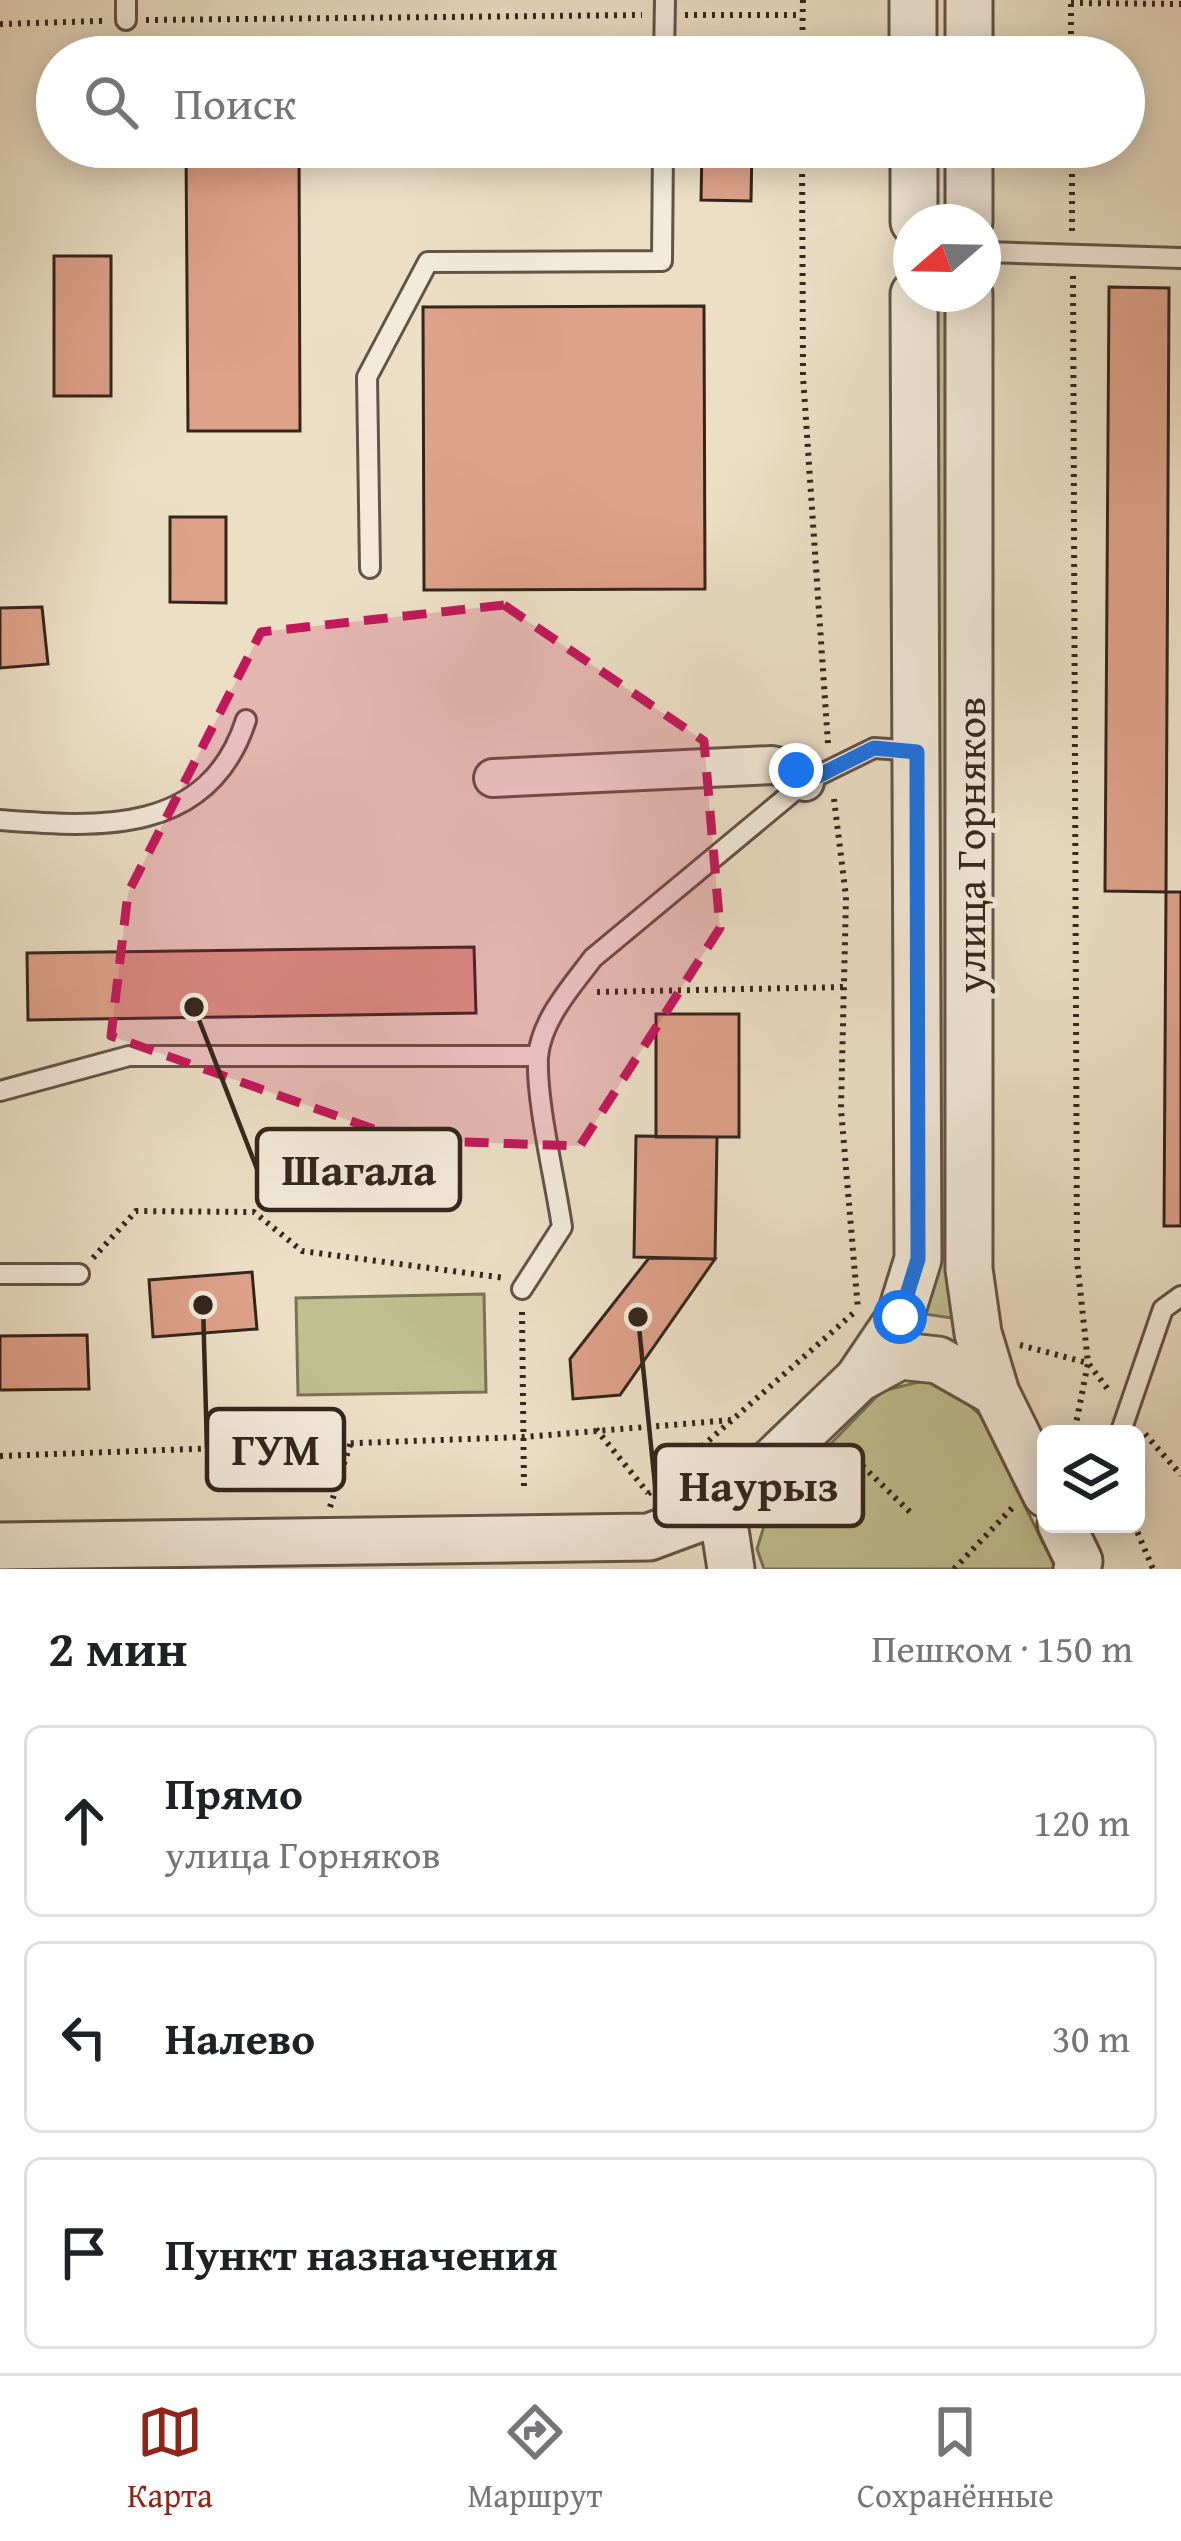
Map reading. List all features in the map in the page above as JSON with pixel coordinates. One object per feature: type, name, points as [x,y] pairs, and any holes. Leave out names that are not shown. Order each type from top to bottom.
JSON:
[{"type":"street","points":[[913,0],[913,36]]},
{"type":"street","points":[[969,0],[969,36]]},
{"type":"street","points":[[914,168],[914,204]]},
{"type":"street","points":[[969,168],[969,204]]},
{"type":"street","name":"улица Горняков","points":[[858,1378],[900,1317],[918,1259],[914,312]]},
{"type":"street","name":"улица Горняков","points":[[969,312],[969,1269],[978,1334],[996,1393],[1037,1476]]},
{"type":"street","points":[[493,778],[772,765],[818,775]]},
{"type":"street","points":[[0,1546],[649,1537],[722,1510],[858,1378],[900,1356],[938,1360],[996,1393]]},
{"type":"street","points":[[722,1510],[730,1569]]},
{"type":"lane","points":[[370,568],[367,377],[428,262],[662,261],[664,168]]},
{"type":"lane","points":[[1001,253],[1181,258]]},
{"type":"lane","points":[[0,820],[126,824],[184,800],[227,770],[246,719]]},
{"type":"lane","points":[[522,1289],[562,1227],[538,1055],[552,1016],[567,993],[593,958],[818,775],[874,748],[917,752]]},
{"type":"lane","points":[[0,1090],[129,1056],[538,1055]]},
{"type":"lane","points":[[0,1274],[79,1274]]},
{"type":"lane","points":[[1123,1425],[1163,1310],[1181,1295]]},
{"type":"path","points":[[802,36],[803,0]]},
{"type":"path","points":[[1072,36],[1071,1],[1181,4]]},
{"type":"path","points":[[0,24],[126,10],[665,8],[802,15]]},
{"type":"path","points":[[596,1429],[648,1494],[858,1310],[842,1109],[845,897],[818,775],[803,376],[802,168]]},
{"type":"path","points":[[1072,168],[1078,1259],[1088,1364],[1076,1425]]},
{"type":"path","points":[[567,993],[845,987]]},
{"type":"path","points":[[79,1274],[136,1210],[254,1212],[302,1251],[504,1278],[522,1289],[524,1488]]},
{"type":"path","points":[[0,1456],[523,1437],[732,1420]]},
{"type":"path","points":[[954,1569],[1037,1493]]},
{"type":"path","points":[[1138,1533],[1153,1569]]},
{"type":"highlighted area","points":[[504,605],[704,741],[720,928],[580,1146],[405,1140],[111,1036],[128,893],[261,632]]},
{"type":"shaded area","points":[[931,312],[950,312],[965,1320],[925,1314],[937,1258]]},
{"type":"shaded area","points":[[484,1294],[486,1392],[298,1395],[296,1298]]},
{"type":"shaded area","points":[[927,1380],[949,1387],[980,1415],[1056,1569],[764,1569],[757,1549],[770,1506],[882,1391]]},
{"type":"building","points":[[186,168],[299,168],[300,431],[188,431]]},
{"type":"building","points":[[702,168],[752,168],[751,201],[701,200]]},
{"type":"building","points":[[54,256],[111,256],[111,396],[54,396]]},
{"type":"building","points":[[1109,287],[1169,288],[1166,892],[1105,891]]},
{"type":"building","points":[[704,306],[705,589],[424,590],[423,307]]},
{"type":"building","points":[[170,517],[226,517],[226,603],[170,602]]},
{"type":"building","points":[[42,607],[48,664],[0,668],[0,608]]},
{"type":"building","points":[[1166,892],[1181,892],[1181,1226],[1164,1226]]},
{"type":"building","points":[[474,947],[476,1013],[28,1020],[27,953]]},
{"type":"building","points":[[656,1014],[739,1014],[739,1137],[656,1137]]},
{"type":"building","points":[[636,1136],[717,1137],[715,1259],[634,1257]]},
{"type":"building","points":[[649,1258],[715,1259],[620,1395],[573,1399],[570,1359]]},
{"type":"building","points":[[252,1272],[257,1329],[153,1337],[149,1280]]},
{"type":"building","points":[[87,1335],[89,1389],[0,1390],[0,1336]]},
{"type":"place","name":"Шагала","points":[[194,1007]]},
{"type":"place","name":"ГУМ","points":[[203,1305]]},
{"type":"place","name":"Наурыз","points":[[638,1317]]},
{"type":"route","points":[[796,770],[806,782],[874,748],[917,752],[918,1259],[900,1317]]}]
